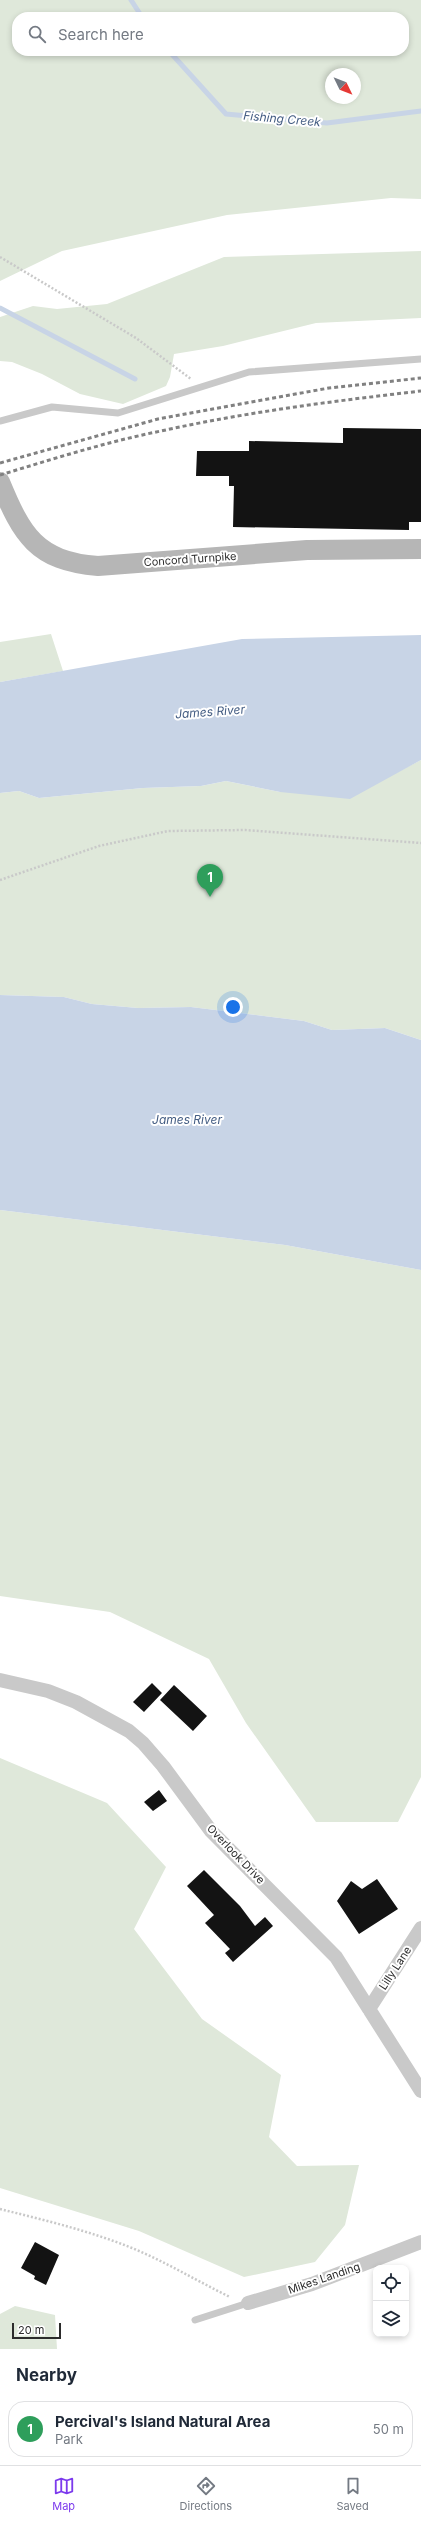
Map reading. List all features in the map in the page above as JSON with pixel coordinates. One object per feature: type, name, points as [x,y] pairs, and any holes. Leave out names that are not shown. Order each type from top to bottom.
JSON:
[{"type":"street","name":"Concord Turnpike","points":[[0,482],[24,531],[38,546],[51,555],[72,564],[98,566],[307,550],[421,549]]},
{"type":"street","name":"Overlook Drive","points":[[0,1680],[48,1691],[76,1702],[129,1731],[164,1766],[212,1831],[326,1945],[370,2010],[421,2091]]},
{"type":"street","name":"Lilly Lane","points":[[370,2010],[421,1928]]},
{"type":"street","name":"Mikes Landing","points":[[248,2303],[312,2284],[421,2242]]},
{"type":"lane","points":[[0,421],[52,406],[118,414],[201,386],[249,372],[421,359]]},
{"type":"lane","points":[[195,2320],[248,2303]]},
{"type":"path","points":[[0,257],[136,338],[201,386]]},
{"type":"path","points":[[0,880],[99,846],[168,831],[245,830],[421,843]]},
{"type":"path","points":[[0,2209],[48,2221],[130,2247],[165,2262],[230,2297],[248,2303]]},
{"type":"shaded area","points":[[0,0],[421,0],[421,199],[391,198],[227,215],[62,251],[0,281]]},
{"type":"shaded area","points":[[421,251],[421,318],[316,323],[223,346],[174,354],[170,377],[166,386],[123,404],[80,394],[42,374],[12,362],[0,361],[0,317],[33,306],[57,309],[107,304],[224,257]]},
{"type":"shaded area","points":[[51,634],[63,671],[0,682],[0,642]]},
{"type":"shaded area","points":[[421,760],[421,1040],[385,1028],[332,1030],[304,1021],[191,1007],[138,1008],[92,1004],[64,997],[0,995],[0,793],[19,791],[39,798],[143,788],[201,786],[226,781],[280,792],[396,773]]},
{"type":"shaded area","points":[[0,1210],[285,1245],[421,1270],[421,1777],[398,1822],[316,1822],[246,1723],[209,1659],[110,1612],[0,1596]]},
{"type":"shaded area","points":[[0,1758],[107,1803],[166,1867],[134,1929],[202,2019],[281,2075],[269,2137],[297,2166],[359,2165],[345,2225],[315,2262],[244,2277],[139,2231],[0,2188]]},
{"type":"shaded area","points":[[15,2306],[55,2315],[57,2349],[0,2349],[0,2314]]},
{"type":"water","name":"James River","points":[[421,635],[421,760],[350,799],[280,792],[226,781],[201,786],[143,788],[39,798],[19,791],[0,793],[0,682],[242,639]]},
{"type":"water","name":"James River","points":[[0,995],[64,997],[92,1004],[138,1008],[191,1007],[304,1021],[332,1030],[385,1028],[421,1040],[421,1270],[285,1245],[0,1210]]},
{"type":"building","points":[[343,428],[421,429],[421,522],[409,522],[409,530],[233,527],[234,486],[229,486],[229,476],[196,476],[197,451],[249,451],[249,441],[343,443]]},
{"type":"building","points":[[152,1683],[162,1693],[144,1712],[133,1702]]},
{"type":"building","points":[[174,1685],[207,1716],[193,1731],[160,1700]]},
{"type":"building","points":[[159,1790],[167,1801],[153,1811],[144,1802]]},
{"type":"building","points":[[204,1870],[240,1906],[255,1926],[265,1917],[273,1926],[233,1962],[225,1953],[230,1949],[205,1923],[214,1915],[187,1886]]},
{"type":"building","points":[[377,1879],[398,1909],[359,1934],[337,1901],[351,1881],[362,1889]]},
{"type":"building","points":[[35,2242],[59,2255],[46,2285],[34,2279],[35,2276],[21,2268]]},
{"type":"waterway","name":"Fishing Creek","points":[[131,0],[139,12]]},
{"type":"waterway","name":"Fishing Creek","points":[[174,56],[226,114],[327,123],[421,111]]},
{"type":"waterway","name":"Fishing Creek","points":[[0,308],[135,379]]},
{"type":"railway","points":[[0,463],[158,419],[329,388],[421,378]]},
{"type":"railway","points":[[0,475],[140,435],[193,424],[291,408],[421,391]]},
{"type":"place","name":"Percival's Island Natural Area","points":[[210,897]]}]
